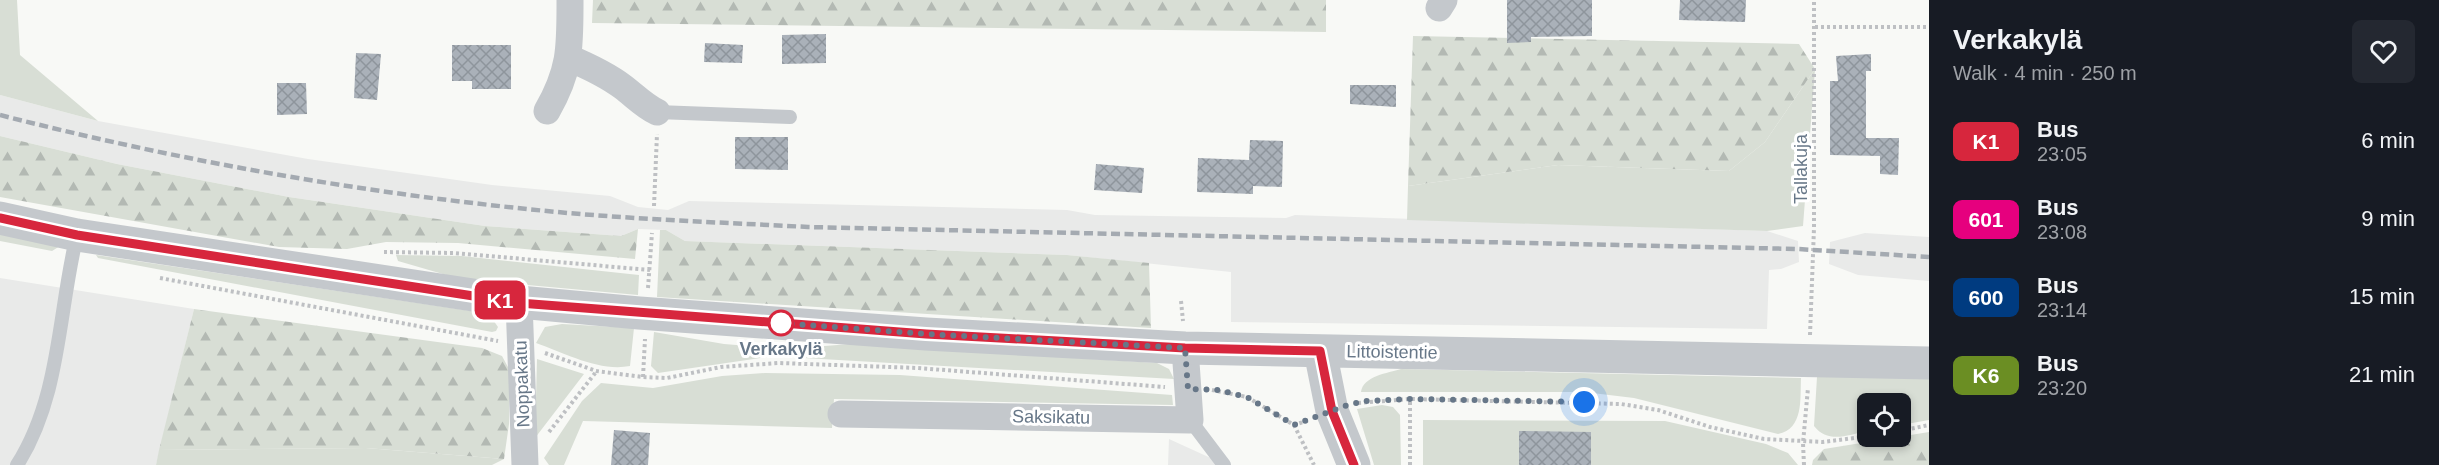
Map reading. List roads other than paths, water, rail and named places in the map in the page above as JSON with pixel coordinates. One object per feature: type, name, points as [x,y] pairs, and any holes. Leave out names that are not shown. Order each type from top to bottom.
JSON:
[{"type":"street","points":[[547,111],[559,89],[569,58],[570,0]]},
{"type":"street","points":[[569,58],[604,74],[643,105],[657,112]]},
{"type":"street","name":"Littoistentie","points":[[0,218],[77,235],[519,303],[926,334],[1185,348],[1929,363]]},
{"type":"street","name":"Noppakatu","points":[[519,303],[525,464]]},
{"type":"street","points":[[1185,348],[1190,420]]},
{"type":"street","points":[[1320,351],[1332,411],[1354,465]]},
{"type":"street","name":"Saksikatu","points":[[841,414],[1190,420]]},
{"type":"lane","points":[[657,112],[790,117]]},
{"type":"lane","points":[[17,465],[26,451],[52,381],[70,261],[77,235]]},
{"type":"lane","points":[[1190,420],[1224,465]]},
{"type":"railway","points":[[0,115],[130,146],[262,172],[461,202],[597,215],[808,227],[1798,249],[1929,257]]},
{"type":"place","name":"Verkakylä","points":[[781,323]]}]
